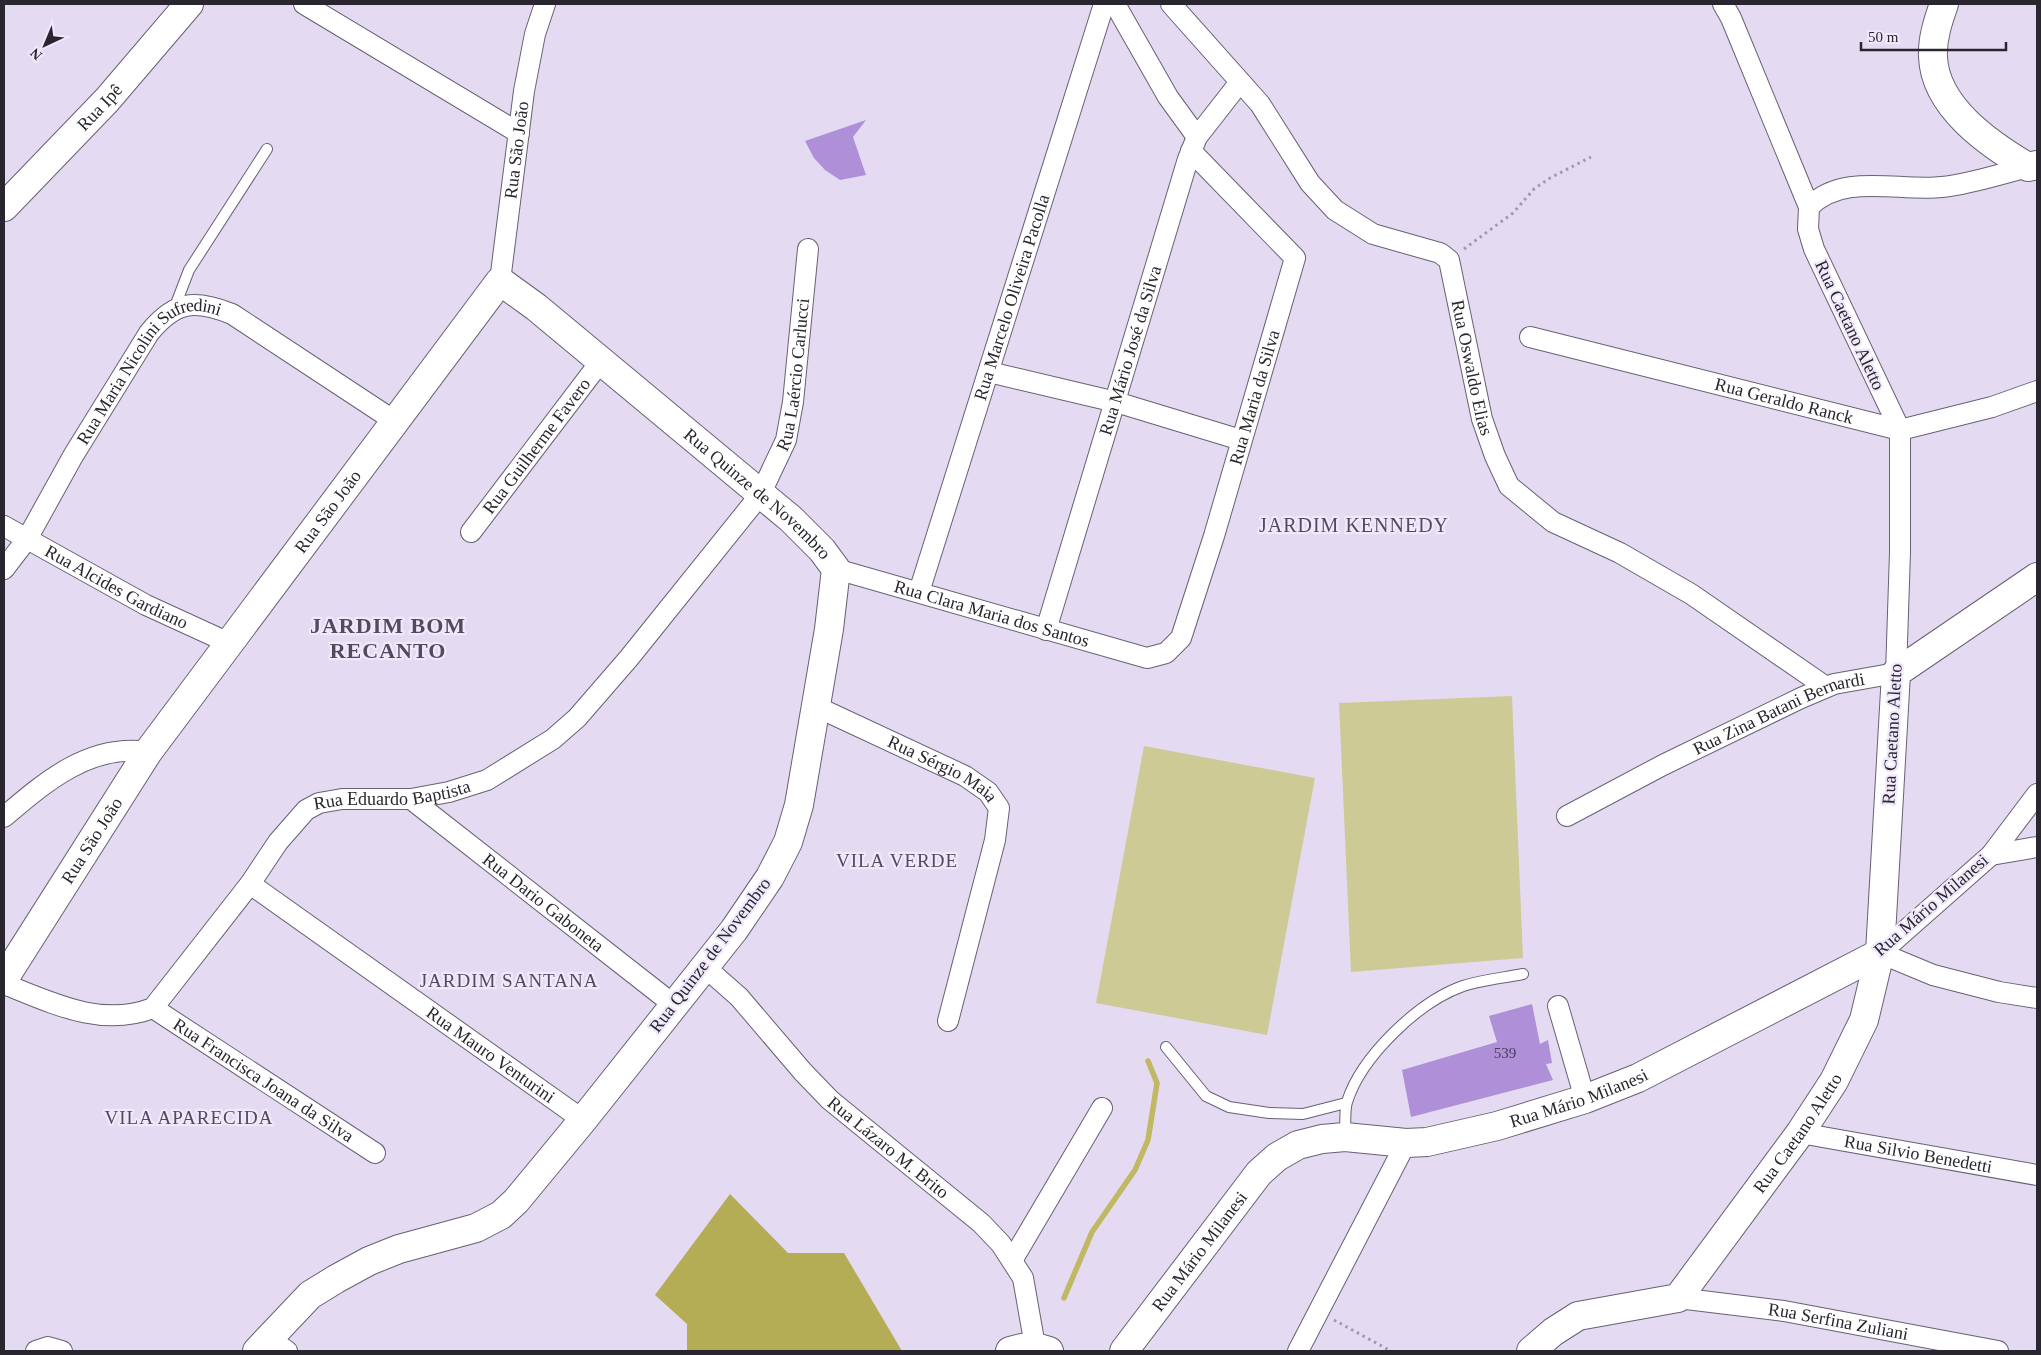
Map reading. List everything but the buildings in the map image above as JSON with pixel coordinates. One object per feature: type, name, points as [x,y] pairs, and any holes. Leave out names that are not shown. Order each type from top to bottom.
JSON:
[{"type":"street","name":"Rua Ipê","points":[[4,207],[107,100],[189,4]]},
{"type":"street","points":[[304,4],[519,133]]},
{"type":"street","name":"Rua São João","points":[[4,979],[148,752],[500,281],[524,91],[535,34],[546,4]]},
{"type":"street","name":"Rua Marcelo Oliveira Pacolla","points":[[919,592],[1104,4]]},
{"type":"street","name":"Rua Maria da Silva","points":[[1115,4],[1194,144],[1295,258],[1182,638],[1166,653],[1147,658]]},
{"type":"street","points":[[1171,4],[1260,104],[1310,183],[1335,210],[1374,234],[1440,253],[1449,260]]},
{"type":"street","points":[[1723,4],[1731,18],[1809,207],[1819,196],[1852,186],[1943,187],[2033,166]]},
{"type":"street","points":[[1944,4],[1935,34],[1933,57],[1937,79],[1953,105],[1978,132],[2001,151],[2033,166]]},
{"type":"street","name":"Rua Mário José da Silva","points":[[1046,630],[1194,144],[1240,82]]},
{"type":"street","name":"Rua Caetano Aletto","points":[[1678,1298],[1800,1133],[1834,1080],[1864,1020],[1880,952],[1896,673],[1900,552],[1900,430],[1814,249],[1808,229],[1809,207]]},
{"type":"street","name":"Rua Laércio Carlucci","points":[[760,495],[786,440],[793,402],[808,249]]},
{"type":"street","name":"Rua Oswaldo Elias","points":[[1449,260],[1482,419],[1495,456],[1509,486],[1554,522],[1620,553],[1691,594],[1826,687]]},
{"type":"street","name":"Rua Quinze de Novembro","points":[[271,1347],[310,1295],[369,1260],[420,1242],[476,1228],[501,1215],[529,1188],[734,930],[770,877],[788,842],[799,805],[817,707],[836,569],[808,534],[536,307],[500,281]]},
{"type":"street","name":"Rua Maria Nicolini Sufredini","points":[[4,569],[27,539],[73,456],[149,333],[162,318],[174,310],[190,306],[210,305],[232,314],[396,422]]},
{"type":"street","name":"Rua Geraldo Ranck","points":[[1530,336],[1900,430],[1992,406],[2037,391]]},
{"type":"street","name":"Rua Guilherme Favero","points":[[471,532],[601,361]]},
{"type":"street","points":[[989,372],[1116,402],[1241,440]]},
{"type":"street","name":"Rua Eduardo Baptista","points":[[153,1008],[250,884],[278,842],[306,810],[319,803],[350,799],[411,799],[449,792],[487,780],[553,739],[577,718],[629,658],[760,495]]},
{"type":"street","name":"Rua Alcides Gardiano","points":[[4,526],[146,605],[229,644]]},
{"type":"street","name":"Rua Clara Maria dos Santos","points":[[836,569],[1147,658]]},
{"type":"street","name":"Rua Zina Batani Bernardi","points":[[1567,816],[1663,765],[1826,687],[1896,673],[2037,577]]},
{"type":"street","name":"Rua Sérgio Maia","points":[[817,707],[966,776],[988,792],[999,808],[1000,817],[995,840],[948,1021]]},
{"type":"street","points":[[4,817],[48,779],[82,762],[110,752],[130,749],[148,752]]},
{"type":"street","name":"Rua Mário Milanesi","points":[[1124,1351],[1259,1173],[1277,1157],[1298,1145],[1322,1138],[1345,1136],[1406,1143],[1449,1138],[1585,1099],[1638,1078],[1880,952],[1991,855],[2037,794]]},
{"type":"street","name":"Rua Dario Gaboneta","points":[[411,799],[674,1005]]},
{"type":"street","points":[[1991,855],[2037,848]]},
{"type":"street","name":"Rua Mauro Venturini","points":[[250,884],[584,1120]]},
{"type":"street","points":[[1880,952],[1933,974],[1999,992],[2037,998]]},
{"type":"street","name":"Rua Lázaro M. Brito","points":[[705,967],[739,997],[803,1072],[830,1100],[981,1223],[1013,1259],[1023,1278],[1031,1350]]},
{"type":"street","points":[[4,984],[78,1011],[105,1015],[135,1015],[153,1008]]},
{"type":"street","points":[[1558,1006],[1585,1099]]},
{"type":"street","name":"Rua Francisca Joana da Silva","points":[[153,1008],[375,1153]]},
{"type":"street","points":[[1013,1259],[1102,1108]]},
{"type":"street","name":"Rua Silvio Benedetti","points":[[1800,1133],[2037,1175]]},
{"type":"street","points":[[1298,1351],[1406,1143]]},
{"type":"street","points":[[1531,1351],[1553,1332],[1578,1316],[1678,1298]]},
{"type":"street","name":"Rua Serfina Zuliani","points":[[1678,1298],[1784,1310],[1998,1351]]},
{"type":"street","points":[[36,1351],[48,1347],[62,1351]]},
{"type":"lane","points":[[174,310],[189,270],[267,150]]},
{"type":"lane","points":[[1345,1136],[1346,1103],[1364,1069],[1394,1033],[1431,1002],[1463,986],[1522,974]]},
{"type":"lane","points":[[1166,1048],[1206,1096],[1229,1107],[1269,1113],[1303,1114],[1346,1103]]},
{"type":"path","points":[[1449,260],[1513,213],[1534,189],[1550,178],[1591,157]]},
{"type":"path","points":[[1319,1312],[1391,1351]]},
{"type":"shaded area","points":[[1512,696],[1523,958],[1351,972],[1339,703]]},
{"type":"shaded area","points":[[1144,746],[1315,778],[1267,1035],[1096,1003]]},
{"type":"shaded area","points":[[730,1194],[788,1253],[844,1253],[902,1351],[687,1351],[687,1324],[655,1295]]},
{"type":"waterway","points":[[1064,1298],[1092,1232],[1135,1170],[1148,1140],[1157,1083],[1148,1061]]},
{"type":"district","name":"JARDIM KENNEDY","points":[[1354,525]]},
{"type":"district","name":"JARDIM BOM RECANTO","points":[[388,638]]},
{"type":"district","name":"VILA VERDE","points":[[897,860]]},
{"type":"district","name":"JARDIM SANTANA","points":[[509,980]]},
{"type":"district","name":"VILA APARECIDA","points":[[189,1117]]}]
